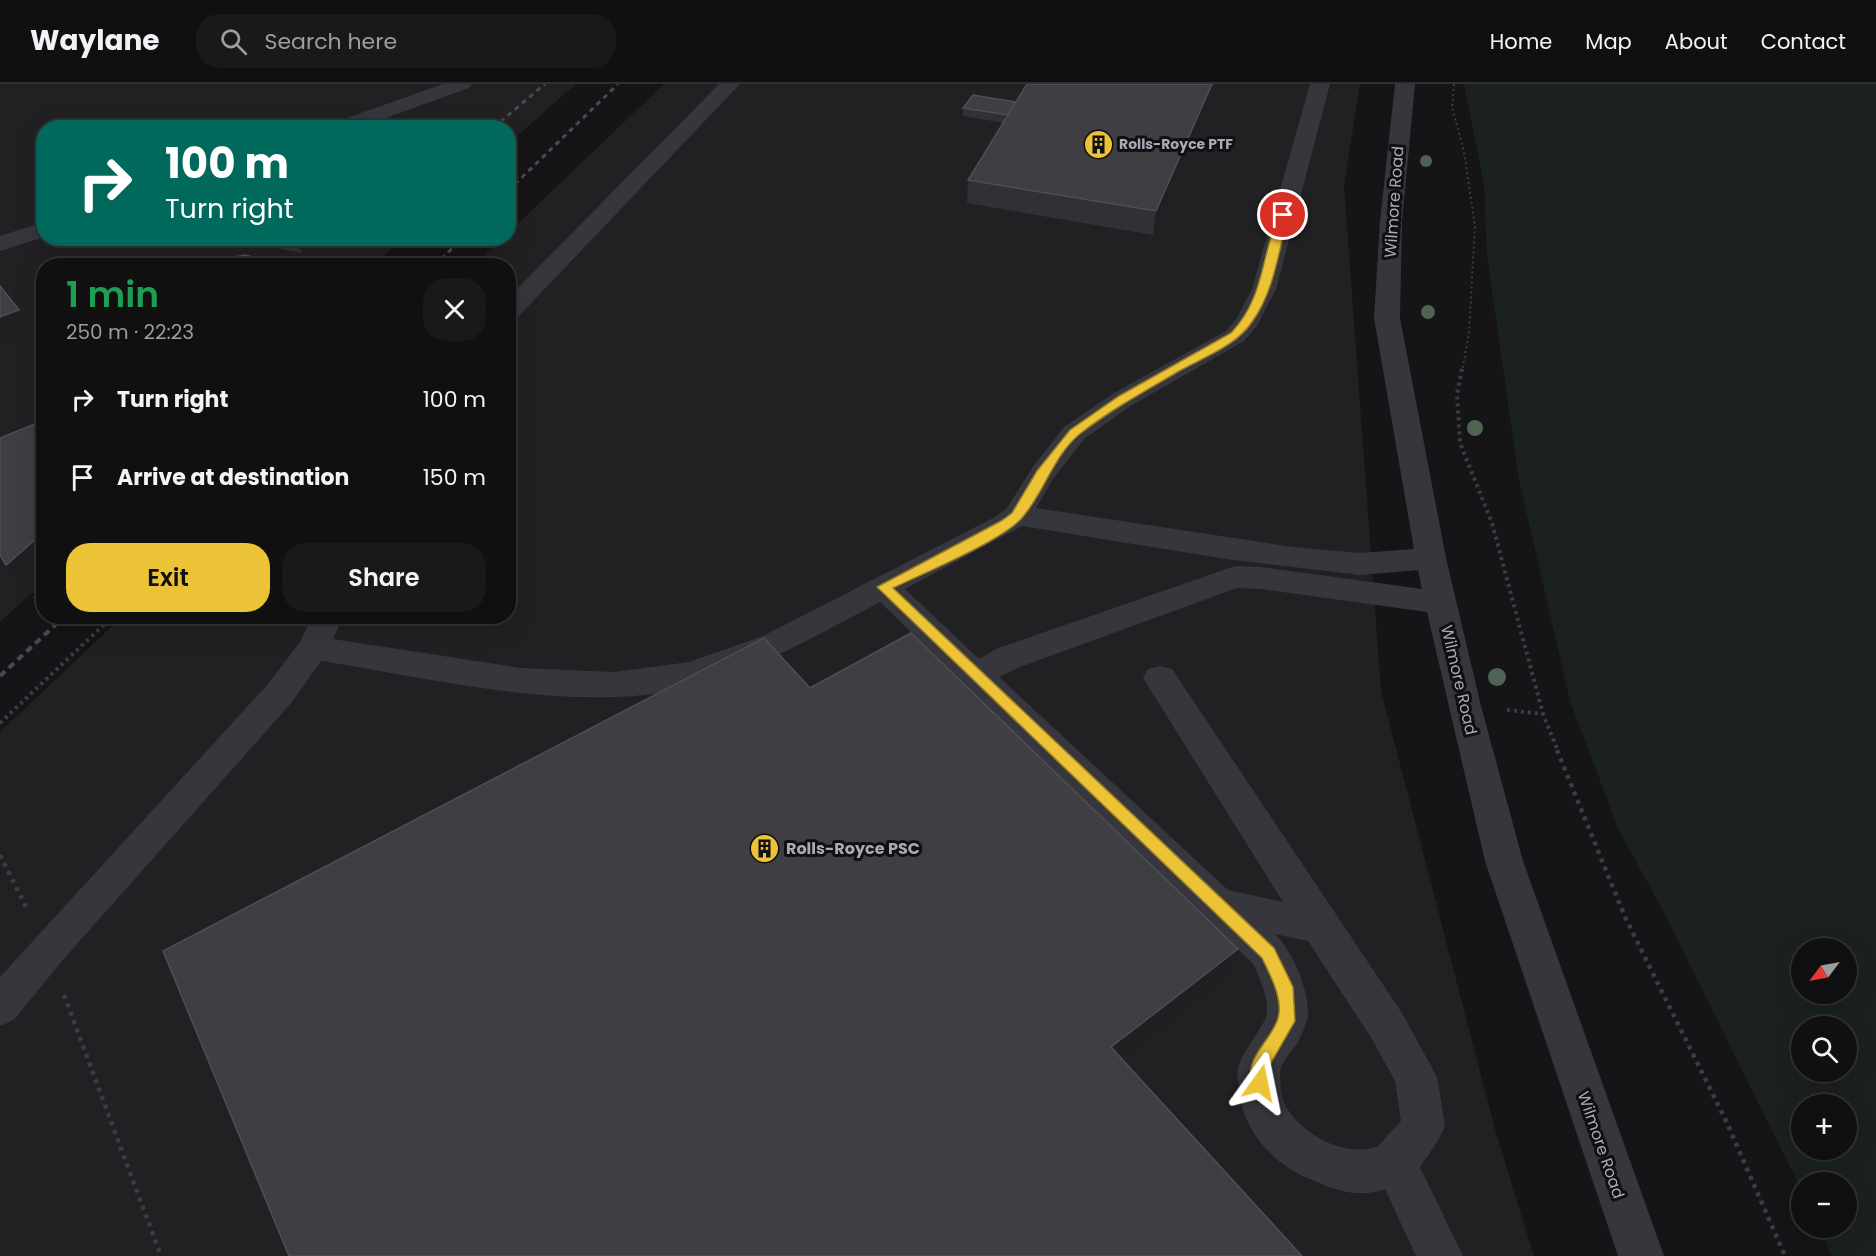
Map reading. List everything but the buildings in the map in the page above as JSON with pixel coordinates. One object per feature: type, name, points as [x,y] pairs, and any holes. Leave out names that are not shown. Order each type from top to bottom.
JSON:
[{"type":"street","points":[[360,120],[462,84]]},
{"type":"street","points":[[516,305],[730,84]]},
{"type":"street","points":[[0,1007],[47,950],[280,693],[320,632],[521,680],[614,685],[692,674],[774,644],[960,550],[1017,515],[1042,474],[1074,433],[1123,399],[1235,336],[1248,321],[1264,289],[1320,84]]},
{"type":"street","name":"Wilmore Road","points":[[1405,84],[1391,221],[1388,318],[1431,558],[1464,706],[1504,861],[1641,1256]]},
{"type":"street","points":[[0,244],[36,232]]},
{"type":"street","points":[[1017,515],[1226,549],[1360,564],[1431,558]]},
{"type":"street","points":[[976,675],[1008,658],[1235,577],[1261,578],[1442,603]]},
{"type":"street","points":[[884,587],[1268,953],[1284,987],[1287,1021],[1259,1066],[1261,1100],[1275,1128],[1311,1159],[1342,1171],[1373,1170],[1395,1162],[1423,1126],[1416,1077],[1387,1026],[1320,927],[1160,678]]},
{"type":"street","points":[[1216,904],[1320,927]]},
{"type":"street","points":[[1395,1162],[1440,1256]]},
{"type":"path","points":[[1454,84],[1452,107],[1464,152],[1474,226],[1469,333],[1457,394],[1461,443],[1492,523],[1544,714],[1624,917],[1727,1123],[1785,1256]]},
{"type":"path","points":[[0,723],[105,624]]},
{"type":"path","points":[[0,855],[47,950],[161,1256]]},
{"type":"shaded area","points":[[0,84],[576,84],[516,137],[516,120],[36,120],[36,246],[394,246],[382,258],[36,258],[36,589],[0,622]]},
{"type":"shaded area","points":[[664,84],[1360,84],[1344,185],[1381,691],[1496,1133],[1534,1256],[0,1256],[0,732],[115,624],[516,624],[516,258],[482,258],[494,246],[516,246],[516,225]]},
{"type":"shaded area","points":[[1464,84],[1876,84],[1876,1256],[1832,1256],[1824,1238],[1857,1238],[1857,1172],[1793,1172],[1664,913],[1618,828],[1570,701],[1519,480],[1487,255],[1484,185]]},
{"type":"railway","points":[[502,120],[545,84]]},
{"type":"railway","points":[[516,183],[618,84]]},
{"type":"railway","points":[[443,258],[454,246]]},
{"type":"railway","points":[[0,676],[56,624]]},
{"type":"place","name":"Rolls-Royce PTF","points":[[1098,144]]},
{"type":"place","name":"Rolls-Royce PSC","points":[[765,848]]},
{"type":"route","points":[[1260,1083],[1259,1066],[1287,1021],[1284,987],[1268,953],[884,587],[960,550],[1005,524],[1017,515],[1042,474],[1074,433],[1123,399],[1235,336],[1254,312],[1264,289],[1283,215]]}]
